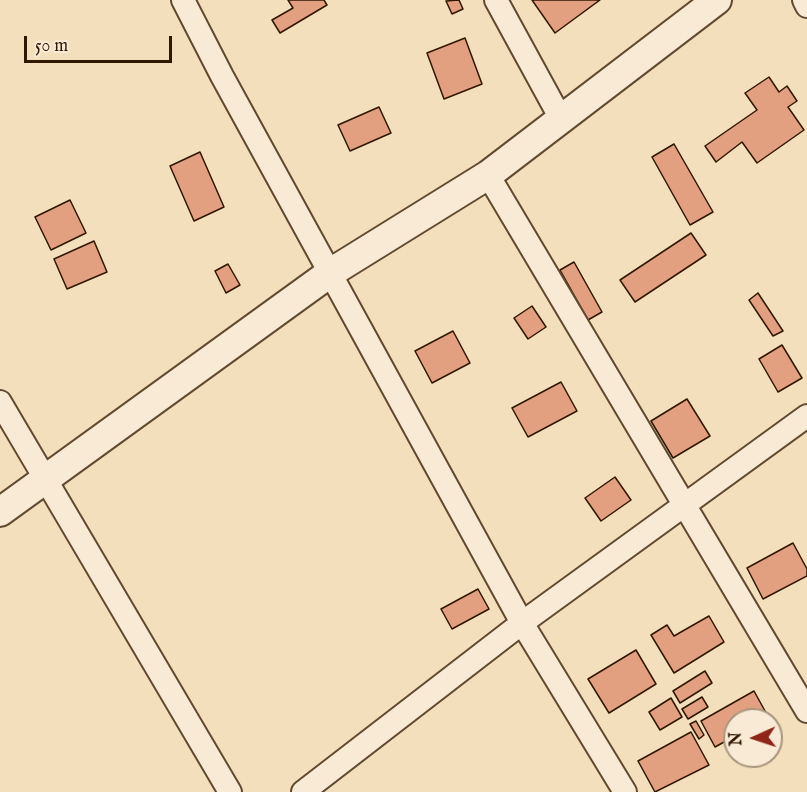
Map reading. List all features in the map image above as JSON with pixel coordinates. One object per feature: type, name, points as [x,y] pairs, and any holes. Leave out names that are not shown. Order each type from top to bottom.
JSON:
[{"type":"street","points":[[183,0],[222,76],[522,623],[625,792]]},
{"type":"street","points":[[496,0],[561,119]]},
{"type":"street","points":[[0,512],[330,273],[488,175],[717,0]]},
{"type":"street","points":[[804,0],[807,6]]},
{"type":"street","points":[[488,175],[807,711]]},
{"type":"street","points":[[0,402],[230,792]]},
{"type":"street","points":[[303,792],[522,623],[807,416]]},
{"type":"building","points":[[288,0],[324,0],[327,5],[280,33],[272,20],[293,8]]},
{"type":"building","points":[[459,0],[463,9],[452,14],[446,1]]},
{"type":"building","points":[[532,0],[600,0],[555,33]]},
{"type":"building","points":[[465,38],[482,84],[444,99],[427,53]]},
{"type":"building","points":[[769,77],[779,92],[787,86],[797,101],[788,107],[804,130],[757,163],[742,142],[716,162],[705,146],[757,110],[745,93]]},
{"type":"building","points":[[379,107],[391,133],[350,151],[338,125]]},
{"type":"building","points":[[674,144],[713,212],[690,225],[652,157]]},
{"type":"building","points":[[200,152],[224,207],[194,221],[170,166]]},
{"type":"building","points":[[70,200],[86,233],[51,250],[35,217]]},
{"type":"building","points":[[691,233],[706,255],[635,302],[620,280]]},
{"type":"building","points":[[94,241],[107,272],[67,289],[54,259]]},
{"type":"building","points":[[574,262],[602,312],[588,320],[560,270]]},
{"type":"building","points":[[228,264],[240,285],[226,293],[215,271]]},
{"type":"building","points":[[758,293],[783,331],[773,336],[749,300]]},
{"type":"building","points":[[532,306],[546,327],[528,339],[514,318]]},
{"type":"building","points":[[453,331],[470,363],[432,383],[415,351]]},
{"type":"building","points":[[782,345],[802,378],[778,392],[759,359]]},
{"type":"building","points":[[561,382],[577,411],[528,437],[512,408]]},
{"type":"building","points":[[687,399],[710,436],[673,458],[651,421]]},
{"type":"building","points":[[615,477],[631,500],[601,521],[585,498]]},
{"type":"building","points":[[793,543],[807,569],[807,576],[763,599],[747,568]]},
{"type":"building","points":[[478,589],[489,609],[452,629],[441,609]]},
{"type":"building","points":[[709,616],[724,642],[674,673],[651,635],[667,625],[674,636]]},
{"type":"building","points":[[636,650],[656,684],[609,713],[588,679]]},
{"type":"building","points":[[705,671],[712,683],[680,703],[673,691]]},
{"type":"building","points":[[754,691],[763,708],[724,708]]},
{"type":"building","points":[[702,697],[708,707],[688,719],[682,709]]},
{"type":"building","points":[[671,698],[682,717],[660,730],[649,712]]},
{"type":"building","points":[[723,709],[723,743],[715,747],[701,721]]},
{"type":"building","points":[[696,721],[704,735],[699,739],[690,724]]},
{"type":"building","points":[[691,732],[709,765],[655,792],[638,761]]}]
